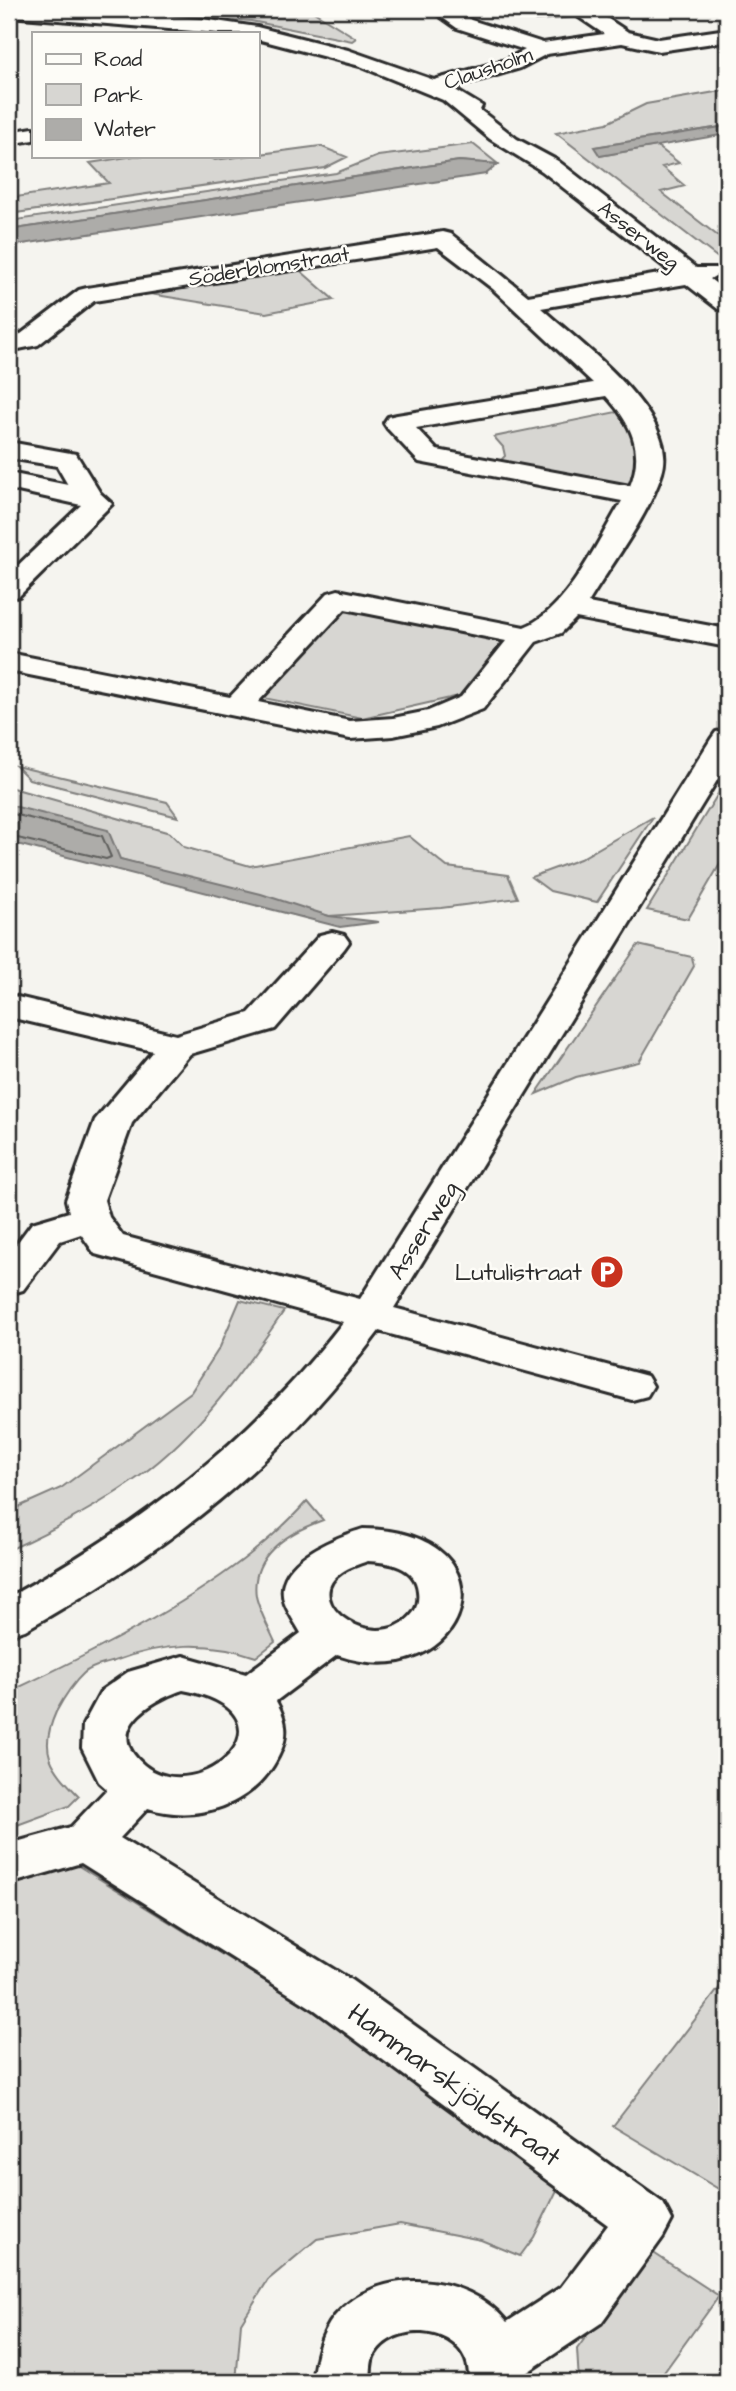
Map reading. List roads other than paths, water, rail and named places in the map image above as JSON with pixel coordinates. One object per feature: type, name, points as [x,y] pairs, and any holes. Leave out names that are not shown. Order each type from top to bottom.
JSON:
[{"type":"street","name":"Clausholm","points":[[440,9],[464,24],[542,49]]},
{"type":"street","name":"Clausholm","points":[[543,14],[580,9],[622,37],[659,46],[727,35]]},
{"type":"street","name":"Asserweg","points":[[9,10],[202,25],[250,32]]},
{"type":"street","name":"Asserweg","points":[[9,16],[86,16]]},
{"type":"street","name":"Asserweg","points":[[259,33],[360,57],[442,91],[525,156],[550,166],[727,304]]},
{"type":"street","name":"Clausholm","points":[[442,91],[513,64],[542,49],[622,37]]},
{"type":"street","points":[[9,138],[32,134]]},
{"type":"street","name":"Söderblomstraat","points":[[9,344],[29,340],[88,295],[443,239],[523,304],[612,387],[638,415],[650,443],[650,470],[639,496],[570,608],[551,627],[526,636],[472,703],[437,718],[393,727],[350,730],[9,662]]},
{"type":"street","points":[[523,304],[727,270]]},
{"type":"street","points":[[612,387],[397,424],[428,456],[639,496]]},
{"type":"street","points":[[9,450],[67,460],[89,498]]},
{"type":"street","points":[[9,481],[89,498],[98,504],[9,590]]},
{"type":"street","points":[[236,708],[338,599],[526,636]]},
{"type":"street","points":[[570,608],[727,638]]},
{"type":"street","name":"Asserweg","points":[[9,1618],[101,1566],[200,1498],[307,1397],[370,1315],[727,739]]},
{"type":"street","points":[[9,1006],[177,1046],[262,1021],[332,942]]},
{"type":"street","points":[[177,1046],[114,1120],[85,1200],[90,1218],[109,1245],[632,1386]]},
{"type":"street","points":[[9,1281],[46,1232],[90,1218]]},
{"type":"street","points":[[248,1697],[331,1635]]},
{"type":"street","points":[[183,1673],[208,1676],[230,1684],[248,1697],[259,1713],[263,1731],[259,1750],[249,1767],[232,1782],[210,1792],[185,1796],[160,1794],[138,1787],[119,1774],[107,1757],[104,1738],[107,1718],[119,1701],[136,1687],[159,1677],[183,1673]]},
{"type":"street","points":[[9,1864],[88,1842],[138,1787]]},
{"type":"street","name":"Hammarskjöldstraat","points":[[88,1842],[333,1995],[644,2220],[582,2305],[497,2372],[486,2339],[468,2321],[446,2309],[408,2307],[395,2308],[372,2319],[354,2336],[343,2358],[341,2382]]},
{"type":"water","points":[[727,126],[727,134],[600,156],[594,147]]},
{"type":"water","points":[[459,161],[498,164],[486,174],[9,246],[9,230]]},
{"type":"water","points":[[9,805],[108,830],[120,859],[261,894],[329,916],[379,922],[340,927],[9,842]]},
{"type":"place","name":"Lutulistraat","points":[[607,1272]]}]
